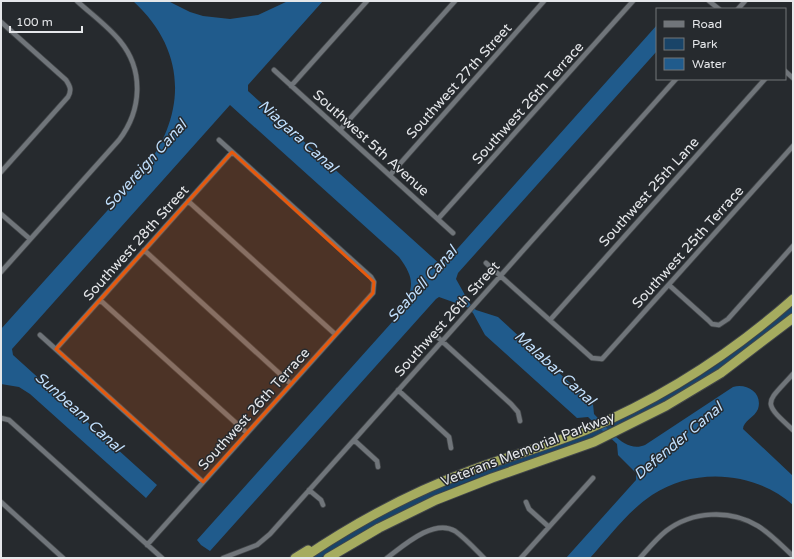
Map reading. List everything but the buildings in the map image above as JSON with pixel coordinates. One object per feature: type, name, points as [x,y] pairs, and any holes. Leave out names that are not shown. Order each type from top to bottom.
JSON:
[{"type":"highway","name":"Veterans Memorial Parkway","points":[[303,558],[375,514],[416,493],[472,470],[587,430],[644,403],[704,367],[746,338],[793,299]]},
{"type":"highway","name":"Veterans Memorial Parkway","points":[[328,558],[386,524],[460,490],[594,442],[618,431],[666,406],[720,373],[793,318]]},
{"type":"highway","points":[[338,558],[378,534],[439,504],[460,490]]},
{"type":"highway","points":[[295,558],[308,549],[315,550]]},
{"type":"street","points":[[1,272],[122,135],[129,125],[135,107],[137,88],[134,67],[123,45],[115,35],[77,1]]},
{"type":"street","points":[[291,86],[367,1]]},
{"type":"street","points":[[340,130],[456,1]]},
{"type":"street","name":"Southwest 27th Street","points":[[390,175],[544,1]]},
{"type":"street","name":"Southwest 26th Terrace","points":[[438,219],[633,1]]},
{"type":"street","points":[[710,1],[718,8]]},
{"type":"street","points":[[1,22],[66,80],[70,87],[68,97],[1,172]]},
{"type":"street","name":"Southwest 5th Avenue","points":[[274,70],[453,233]]},
{"type":"street","name":"Southwest 26th Street","points":[[223,558],[261,542],[675,80]]},
{"type":"street","name":"Southwest 25th Lane","points":[[550,320],[764,80]]},
{"type":"street","points":[[219,140],[232,152]]},
{"type":"street","name":"Southwest 25th Terrace","points":[[550,320],[592,358],[598,360],[605,357],[793,146]]},
{"type":"street","name":"Southwest 26th Terrace","points":[[147,545],[372,293],[374,288],[371,277],[232,152]]},
{"type":"street","name":"Southwest 28th Street","points":[[56,350],[232,152]]},
{"type":"street","points":[[188,201],[335,334]]},
{"type":"street","points":[[1,214],[30,239]]},
{"type":"street","points":[[669,285],[712,324],[718,325],[728,319],[793,246]]},
{"type":"street","points":[[144,250],[291,384]]},
{"type":"street","points":[[486,263],[550,320]]},
{"type":"street","points":[[100,300],[247,433]]},
{"type":"street","points":[[40,334],[203,482]]},
{"type":"street","points":[[433,334],[511,404],[518,412],[520,421]]},
{"type":"street","points":[[793,374],[773,396],[771,402],[774,412],[793,430]]},
{"type":"street","points":[[398,390],[449,437],[451,448]]},
{"type":"street","points":[[2,418],[9,420],[162,558]]},
{"type":"street","points":[[354,440],[377,461],[378,467]]},
{"type":"street","points":[[521,558],[593,478]]},
{"type":"street","points":[[309,490],[321,500],[323,505]]},
{"type":"street","points":[[1,502],[63,558]]},
{"type":"street","points":[[526,502],[529,509],[549,527]]},
{"type":"street","points":[[640,558],[655,541],[672,527],[691,518],[710,515],[730,515],[752,522],[793,556]]},
{"type":"street","points":[[388,558],[427,531],[442,527],[455,531],[484,558]]},
{"type":"highlighted area","points":[[232,152],[374,282],[373,293],[203,482],[56,349]]},
{"type":"green space","points":[[793,306],[793,312],[749,348],[678,395],[602,433],[457,486],[404,510],[370,528],[320,558],[311,558],[356,529],[419,497],[483,470],[606,424],[652,404],[715,366],[755,337]]},
{"type":"water","points":[[133,1],[168,1],[190,12],[203,16],[230,19],[258,15],[288,1],[323,1],[248,85],[248,91],[442,266],[656,26],[656,52],[458,273],[456,279],[470,304],[476,310],[498,317],[593,404],[594,414],[617,438],[630,446],[638,447],[645,445],[733,387],[744,386],[753,390],[758,398],[758,409],[745,424],[743,429],[793,476],[793,505],[778,494],[761,485],[743,480],[724,477],[705,477],[686,480],[669,486],[643,501],[619,525],[590,558],[566,558],[636,480],[636,473],[618,455],[617,444],[588,417],[577,418],[485,335],[473,313],[467,307],[439,297],[210,551],[201,545],[197,540],[402,311],[411,289],[411,283],[408,271],[399,257],[230,105],[12,349],[13,355],[157,485],[146,498],[30,394],[19,387],[1,384],[1,329],[142,172],[157,151],[167,129],[173,106],[175,84],[172,62],[164,41],[151,20]]},
{"type":"water label","name":"Niagara Canal","points":[[298,136]]},
{"type":"water label","name":"Sovereign Canal","points":[[145,165]]},
{"type":"water label","name":"Seabell Canal","points":[[422,284]]},
{"type":"water label","name":"Malabar Canal","points":[[555,368]]},
{"type":"water label","name":"Sunbeam Canal","points":[[79,412]]},
{"type":"water label","name":"Defender Canal","points":[[678,441]]}]
